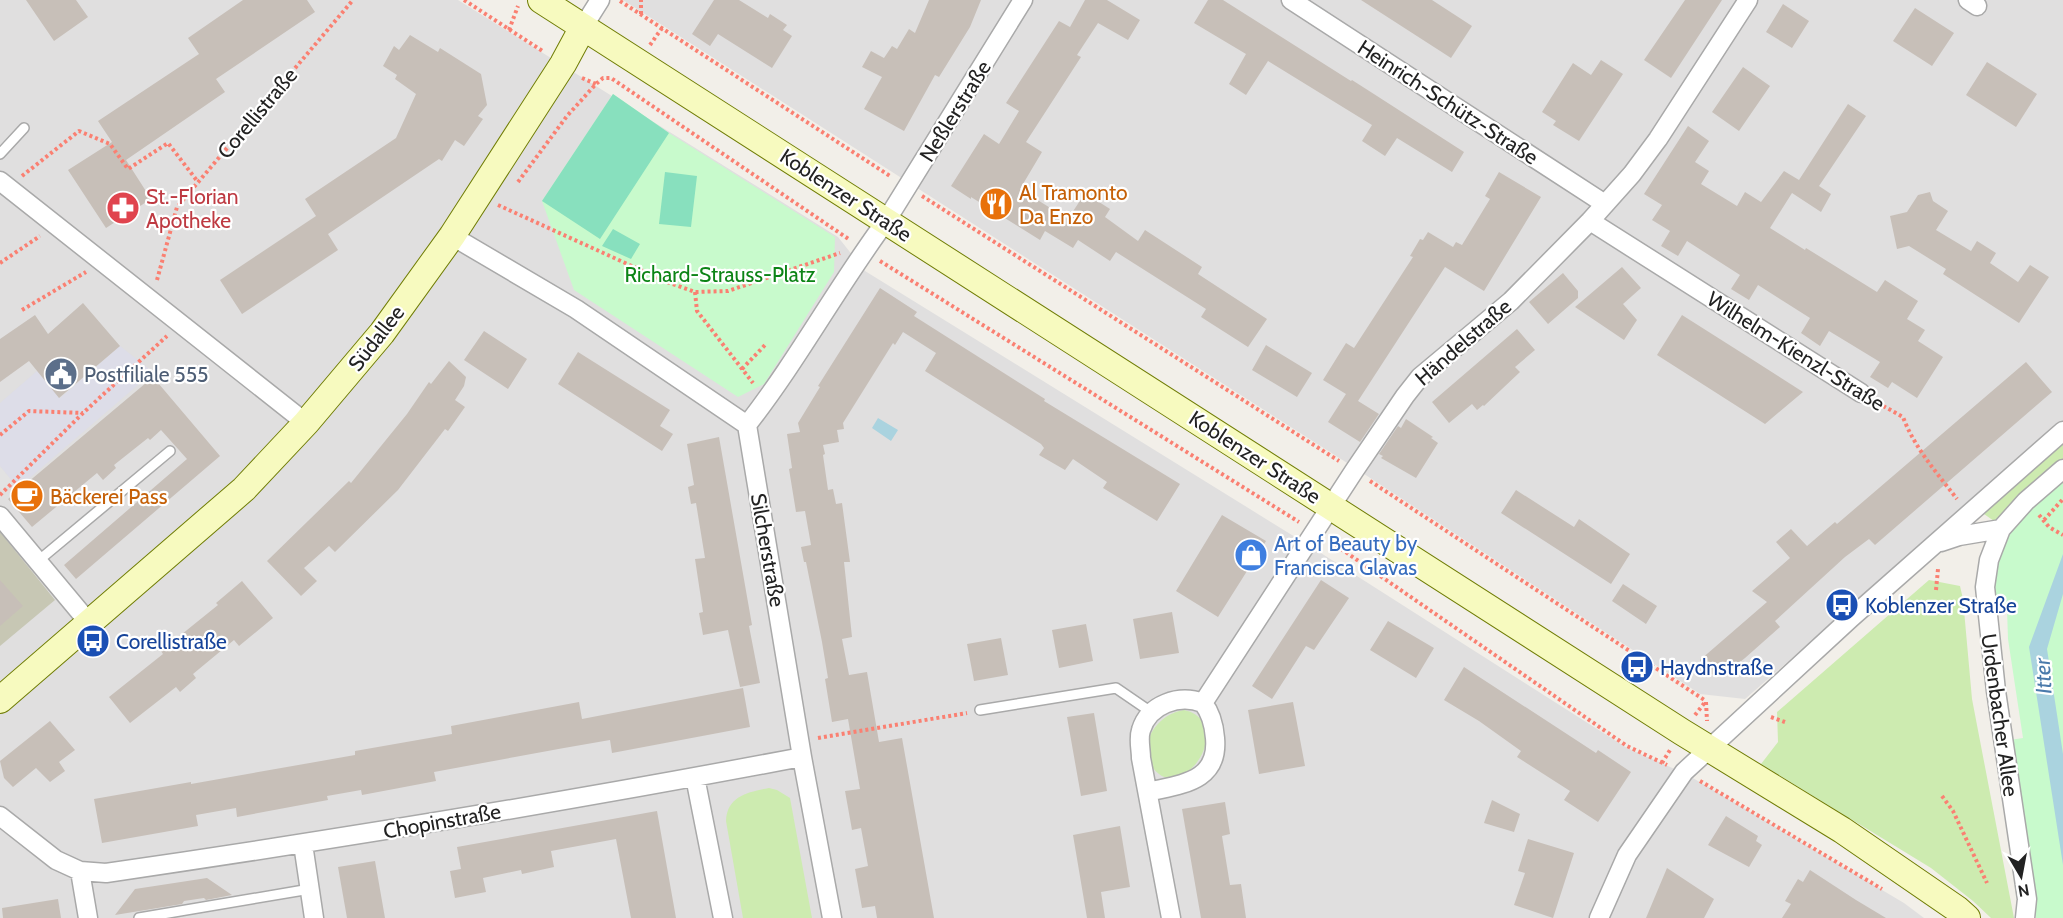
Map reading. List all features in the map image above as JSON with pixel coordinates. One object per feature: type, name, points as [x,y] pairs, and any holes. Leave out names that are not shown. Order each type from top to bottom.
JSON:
[{"type":"main road","name":"Koblenzer Straße","points":[[530,2],[583,27],[1710,749],[1842,830],[1957,909],[1966,918]]},
{"type":"main road","name":"Südallee","points":[[0,700],[244,489],[306,423],[382,333],[452,236],[563,64],[583,27]]},
{"type":"street","name":"Südallee","points":[[583,27],[600,0]]},
{"type":"street","name":"Neßlerstraße","points":[[886,221],[900,183],[1023,0]]},
{"type":"street","name":"Heinrich-Schütz-Straße","points":[[1291,0],[1605,204]]},
{"type":"street","name":"Händelstraße","points":[[1203,703],[1405,396],[1420,377],[1511,301],[1590,221],[1632,174],[1658,139],[1748,0]]},
{"type":"street","points":[[4,184],[306,423]]},
{"type":"street","points":[[452,236],[576,309],[747,425],[768,398],[886,221]]},
{"type":"street","name":"Wilhelm-Kienzl-Straße","points":[[1590,221],[1861,393]]},
{"type":"street","name":"Silcherstraße","points":[[747,425],[801,749],[832,918]]},
{"type":"street","points":[[1599,918],[1627,855],[1684,772],[1969,513],[2063,431]]},
{"type":"street","name":"Urdenbacher Allee","points":[[2025,918],[2027,899],[1994,669],[1985,587],[1989,560],[2001,529],[2026,501],[2063,469]]},
{"type":"street","points":[[0,516],[90,624]]},
{"type":"street","points":[[1935,544],[1959,536],[2001,529]]},
{"type":"street","points":[[1148,792],[1193,780],[1209,769],[1216,754],[1216,745],[1210,715],[1203,703],[1194,700],[1176,701],[1158,706],[1151,712],[1140,733],[1142,758],[1148,792],[1171,918]]},
{"type":"street","name":"Chopinstraße","points":[[0,816],[56,860],[80,871],[106,873],[303,844],[695,777],[801,749]]},
{"type":"street","points":[[695,777],[723,918]]},
{"type":"street","points":[[303,844],[314,918]]},
{"type":"street","points":[[80,871],[88,918]]},
{"type":"lane","points":[[0,154],[24,128]]},
{"type":"lane","points":[[38,561],[170,451]]},
{"type":"lane","points":[[980,710],[1116,688],[1151,712]]},
{"type":"lane","points":[[139,918],[310,889]]},
{"type":"path","name":"Corellistraße","points":[[152,300],[177,207],[353,0]]},
{"type":"path","points":[[464,0],[536,47]]},
{"type":"path","name":"Koblenzer Straße","points":[[619,0],[900,183],[1354,471],[1706,701]]},
{"type":"path","points":[[641,0],[641,15]]},
{"type":"path","points":[[509,30],[530,2]]},
{"type":"path","points":[[647,49],[662,28]]},
{"type":"path","name":"Koblenzer Straße","points":[[587,81],[596,84],[603,78],[611,78],[622,84],[865,250],[1315,532],[1627,746],[1684,772],[1885,891]]},
{"type":"path","points":[[4,184],[80,131],[110,144],[128,169],[168,143],[198,182]]},
{"type":"path","points":[[479,192],[513,213],[667,282],[695,292],[728,291],[838,253],[865,250]]},
{"type":"path","points":[[0,263],[56,225]]},
{"type":"path","points":[[22,310],[103,262]]},
{"type":"path","points":[[695,292],[698,311],[742,369],[768,398]]},
{"type":"path","points":[[0,495],[83,413],[181,323]]},
{"type":"path","points":[[742,369],[766,344]]},
{"type":"path","name":"Wilhelm-Kienzl-Straße","points":[[1861,393],[1903,417],[1908,432],[1934,470],[1969,513]]},
{"type":"path","points":[[0,435],[29,411],[83,413]]},
{"type":"path","points":[[2044,520],[2063,499]]},
{"type":"path","points":[[2049,527],[2063,535]]},
{"type":"path","points":[[1936,590],[1938,569]]},
{"type":"path","points":[[801,749],[980,710]]},
{"type":"path","points":[[1767,716],[1785,722]]},
{"type":"path","points":[[1942,796],[1953,811],[1987,883]]},
{"type":"shaded area","points":[[0,0],[458,0],[838,237],[865,271],[1313,548],[1627,748],[1686,774],[1904,903],[1924,918],[0,918]]},
{"type":"shaded area","points":[[623,0],[2063,0],[2063,422],[1745,699],[1700,694],[1355,468]]},
{"type":"shaded area","points":[[120,346],[153,372],[18,488],[0,466],[0,403],[37,371],[60,398]]},
{"type":"shaded area","points":[[0,466],[13,482],[1,491],[0,490]]},
{"type":"shaded area","points":[[0,532],[55,600],[0,646]]},
{"type":"green space","name":"Richard-Strauss-Platz","points":[[613,94],[669,133],[835,237],[834,272],[764,384],[738,397],[574,290],[542,201]]},
{"type":"green space","points":[[613,94],[669,133],[600,239],[542,201]]},
{"type":"green space","points":[[665,172],[697,176],[691,227],[659,224]]},
{"type":"green space","points":[[613,229],[640,244],[631,259],[602,246]]},
{"type":"green space","points":[[2063,438],[2063,462],[2003,520],[1994,521],[1984,514],[1986,504]]},
{"type":"green space","points":[[2063,475],[2063,918],[2036,918],[2010,740],[2023,738],[2008,639],[2007,609],[1995,596],[1995,571],[2000,550],[2014,525],[2022,514]]},
{"type":"green space","points":[[1929,580],[1960,586],[1972,699],[2014,918],[1991,918],[1931,868],[1761,764],[1778,742],[1777,712]]},
{"type":"green space","points":[[1184,710],[1196,715],[1203,722],[1206,743],[1196,764],[1174,777],[1165,777],[1151,765],[1147,756],[1147,746],[1156,726],[1173,713]]},
{"type":"green space","points":[[769,788],[790,798],[812,918],[743,918],[726,821],[727,813],[730,806],[740,797]]},
{"type":"water","points":[[878,418],[898,430],[891,441],[872,428]]},
{"type":"water","name":"Itter","points":[[2063,554],[2063,594],[2047,649],[2063,754],[2063,865],[2029,647]]},
{"type":"building","points":[[26,0],[76,0],[88,17],[54,41]]},
{"type":"building","points":[[243,0],[307,0],[315,12],[216,79],[225,92],[126,160],[151,199],[106,228],[68,170],[112,142],[98,121],[199,54],[188,38]]},
{"type":"building","points":[[714,0],[739,0],[768,18],[770,14],[787,25],[783,30],[792,36],[772,68],[718,34],[710,46],[692,34]]},
{"type":"building","points":[[929,0],[981,0],[970,27],[939,77],[935,75],[904,131],[864,109],[882,77],[862,67],[871,51],[884,58],[892,46],[897,49],[909,29],[915,33]]},
{"type":"building","points":[[1085,0],[1107,0],[1140,20],[1128,40],[1098,23],[1077,55],[1081,57],[1026,142],[1042,152],[1020,189],[1068,219],[1085,193],[1110,209],[1105,217],[1138,241],[1145,230],[1202,267],[1198,274],[1267,319],[1248,347],[1201,317],[1206,309],[1116,252],[1110,261],[1078,240],[1073,248],[1045,231],[1040,240],[951,186],[984,134],[999,144],[1019,111],[1006,103],[1059,21],[1070,27]]},
{"type":"building","points":[[1208,0],[1223,0],[1464,152],[1452,172],[1397,138],[1385,156],[1362,141],[1372,125],[1268,61],[1246,95],[1229,84],[1246,54],[1194,23]]},
{"type":"building","points":[[1361,0],[1432,0],[1472,26],[1451,58]]},
{"type":"building","points":[[1685,0],[1722,0],[1671,78],[1644,60]]},
{"type":"building","points":[[1783,4],[1809,21],[1792,48],[1766,32]]},
{"type":"building","points":[[1915,8],[1954,33],[1932,66],[1893,41]]},
{"type":"building","points":[[410,35],[438,52],[440,48],[481,74],[487,105],[478,116],[483,119],[464,146],[455,140],[442,161],[439,159],[328,234],[338,250],[242,314],[220,280],[316,216],[305,199],[396,138],[416,94],[395,79],[397,75],[383,66],[394,46],[399,50]]},
{"type":"building","points":[[1601,60],[1623,74],[1579,141],[1553,125],[1556,121],[1542,112],[1573,63],[1591,75]]},
{"type":"building","points":[[1987,62],[2037,94],[2016,127],[1966,95]]},
{"type":"building","points":[[1743,67],[1770,86],[1739,131],[1712,112]]},
{"type":"building","points":[[1848,104],[1866,116],[1819,186],[1831,194],[1821,212],[1792,193],[1770,228],[1877,292],[1885,280],[1918,301],[1907,319],[1925,330],[1918,341],[1943,357],[1917,398],[1892,382],[1888,388],[1870,377],[1880,362],[1829,331],[1820,346],[1801,333],[1810,318],[1758,285],[1749,300],[1731,289],[1740,275],[1687,241],[1678,256],[1661,246],[1670,231],[1652,220],[1662,205],[1644,194],[1688,126],[1709,141],[1695,162],[1709,171],[1701,184],[1737,206],[1745,192],[1761,202],[1784,171],[1799,180]]},
{"type":"building","points":[[1499,172],[1541,197],[1484,291],[1445,267],[1358,401],[1379,414],[1360,442],[1328,422],[1346,394],[1323,380],[1346,343],[1354,348],[1413,257],[1410,256],[1420,239],[1423,240],[1428,232],[1453,247],[1456,242],[1462,245],[1490,199],[1485,196]]},
{"type":"building","points":[[1930,192],[1933,201],[1948,211],[1936,230],[1971,251],[1977,241],[1996,253],[1990,263],[2018,282],[2030,265],[2049,277],[2019,323],[1943,274],[1946,269],[1909,246],[1897,249],[1890,216],[1907,212],[1918,195]]},
{"type":"building","points":[[1622,267],[1641,288],[1623,304],[1637,320],[1624,340],[1575,307]]},
{"type":"building","points":[[1563,273],[1578,291],[1578,298],[1548,324],[1529,302]]},
{"type":"building","points":[[880,288],[917,312],[914,316],[1045,399],[1044,401],[1180,484],[1157,521],[1103,488],[1107,482],[1073,459],[1065,470],[1039,455],[1044,448],[1041,444],[925,371],[936,353],[903,332],[895,345],[893,343],[843,423],[844,429],[837,430],[839,442],[823,445],[828,490],[833,489],[836,504],[842,503],[850,562],[844,562],[852,637],[842,639],[849,675],[867,672],[879,742],[902,738],[934,918],[877,918],[875,906],[862,908],[855,869],[868,866],[861,828],[852,830],[845,791],[860,789],[848,719],[832,722],[822,642],[801,547],[811,545],[805,511],[796,512],[789,469],[792,468],[787,434],[800,432],[798,423],[820,387],[818,386]]},
{"type":"building","points":[[83,303],[120,346],[59,398],[29,361],[0,382],[0,339],[35,315],[48,334]]},
{"type":"building","points":[[1682,315],[1803,392],[1765,424],[1657,355]]},
{"type":"building","points":[[1517,329],[1535,350],[1515,367],[1520,372],[1484,406],[1477,410],[1472,404],[1449,423],[1432,402]]},
{"type":"building","points":[[484,331],[527,359],[508,389],[464,360]]},
{"type":"building","points":[[1266,345],[1312,373],[1297,397],[1252,370]]},
{"type":"building","points":[[578,352],[670,410],[660,426],[673,434],[662,451],[558,384]]},
{"type":"building","points":[[449,361],[466,377],[464,386],[455,400],[465,407],[448,431],[445,429],[398,490],[335,552],[329,546],[304,568],[317,581],[301,596],[267,561],[349,481],[351,483],[407,414],[429,382],[431,384]]},
{"type":"building","points":[[2026,362],[2052,392],[1875,545],[1869,539],[1845,557],[1775,621],[1780,627],[1745,658],[1724,675],[1719,669],[1712,675],[1700,660],[1767,602],[1752,591],[1790,558],[1776,542],[1791,529],[1807,546],[1835,522],[1837,524]]},
{"type":"building","points":[[153,377],[220,456],[76,579],[64,565],[187,459],[161,430],[114,465],[116,468],[103,480],[97,473],[32,527],[8,499]]},
{"type":"building","points":[[1406,419],[1438,443],[1416,478],[1381,458],[1383,456],[1379,454],[1398,426],[1401,428]]},
{"type":"building","points":[[719,437],[760,683],[740,687],[728,630],[703,635],[699,613],[703,612],[695,559],[705,558],[696,503],[691,504],[688,487],[694,485],[687,444]]},
{"type":"building","points":[[1516,490],[1574,527],[1579,519],[1630,554],[1611,584],[1501,513]]},
{"type":"building","points":[[1222,515],[1266,541],[1218,617],[1176,591]]},
{"type":"building","points":[[0,580],[23,606],[0,626]]},
{"type":"building","points":[[1321,580],[1349,598],[1314,650],[1306,646],[1272,699],[1252,686]]},
{"type":"building","points":[[242,581],[273,618],[239,646],[234,640],[193,674],[196,678],[180,692],[176,687],[130,723],[109,697],[163,654],[161,651],[218,605],[216,603]]},
{"type":"building","points":[[1623,584],[1657,606],[1646,624],[1612,601]]},
{"type":"building","points":[[1172,612],[1179,653],[1140,659],[1133,619]]},
{"type":"building","points":[[1388,621],[1434,648],[1416,678],[1370,650]]},
{"type":"building","points":[[1086,624],[1093,661],[1059,668],[1052,630]]},
{"type":"building","points":[[1001,638],[1008,675],[974,681],[967,644]]},
{"type":"building","points":[[1464,667],[1596,753],[1598,750],[1631,772],[1598,822],[1564,800],[1570,791],[1517,757],[1521,751],[1479,721],[1444,700]]},
{"type":"building","points":[[743,688],[750,727],[612,753],[610,740],[564,748],[434,772],[436,781],[362,795],[361,790],[327,796],[328,800],[237,817],[236,808],[196,815],[198,826],[102,843],[94,799],[355,755],[355,751],[452,734],[451,726],[579,702],[582,719]]},
{"type":"building","points":[[1293,702],[1305,766],[1259,774],[1248,710]]},
{"type":"building","points":[[1094,713],[1107,791],[1081,796],[1067,717]]},
{"type":"building","points":[[50,721],[75,750],[59,762],[65,771],[50,782],[36,768],[13,787],[4,778],[0,761]]},
{"type":"building","points":[[1492,800],[1520,814],[1514,832],[1484,823]]},
{"type":"building","points":[[1225,802],[1230,834],[1222,836],[1230,885],[1241,884],[1246,918],[1201,918],[1182,809]]},
{"type":"building","points":[[657,811],[676,918],[631,918],[616,839],[551,851],[554,867],[522,874],[521,870],[483,878],[486,892],[455,898],[450,871],[461,869],[457,847]]},
{"type":"building","points":[[1726,816],[1758,836],[1756,841],[1762,845],[1749,867],[1708,845]]},
{"type":"building","points":[[1120,826],[1130,887],[1101,892],[1105,918],[1087,918],[1073,835]]},
{"type":"building","points":[[1528,839],[1574,853],[1553,918],[1514,905],[1525,873],[1518,871]]},
{"type":"building","points":[[375,861],[385,918],[347,918],[338,867]]},
{"type":"building","points":[[1667,868],[1714,899],[1704,918],[1646,918]]},
{"type":"building","points":[[1810,870],[1886,918],[1782,918],[1791,904],[1785,901],[1798,879],[1803,882]]},
{"type":"building","points":[[207,878],[232,895],[184,901],[182,904],[115,915],[135,889]]},
{"type":"building","points":[[58,899],[61,918],[3,918],[2,908]]},
{"type":"place","name":"Al Tramonto Da Enzo","points":[[996,204]]},
{"type":"place","name":"St.-Florian Apotheke","points":[[123,208]]},
{"type":"place","name":"Postfiliale 555","points":[[61,374]]},
{"type":"place","name":"Bäckerei Pass","points":[[27,496]]},
{"type":"place","name":"Art of Beauty by Francisca Glavas","points":[[1251,555]]},
{"type":"place","name":"Koblenzer Straße","points":[[1842,605]]},
{"type":"place","name":"Corellistraße","points":[[93,641]]},
{"type":"place","name":"Haydnstraße","points":[[1637,667]]}]
